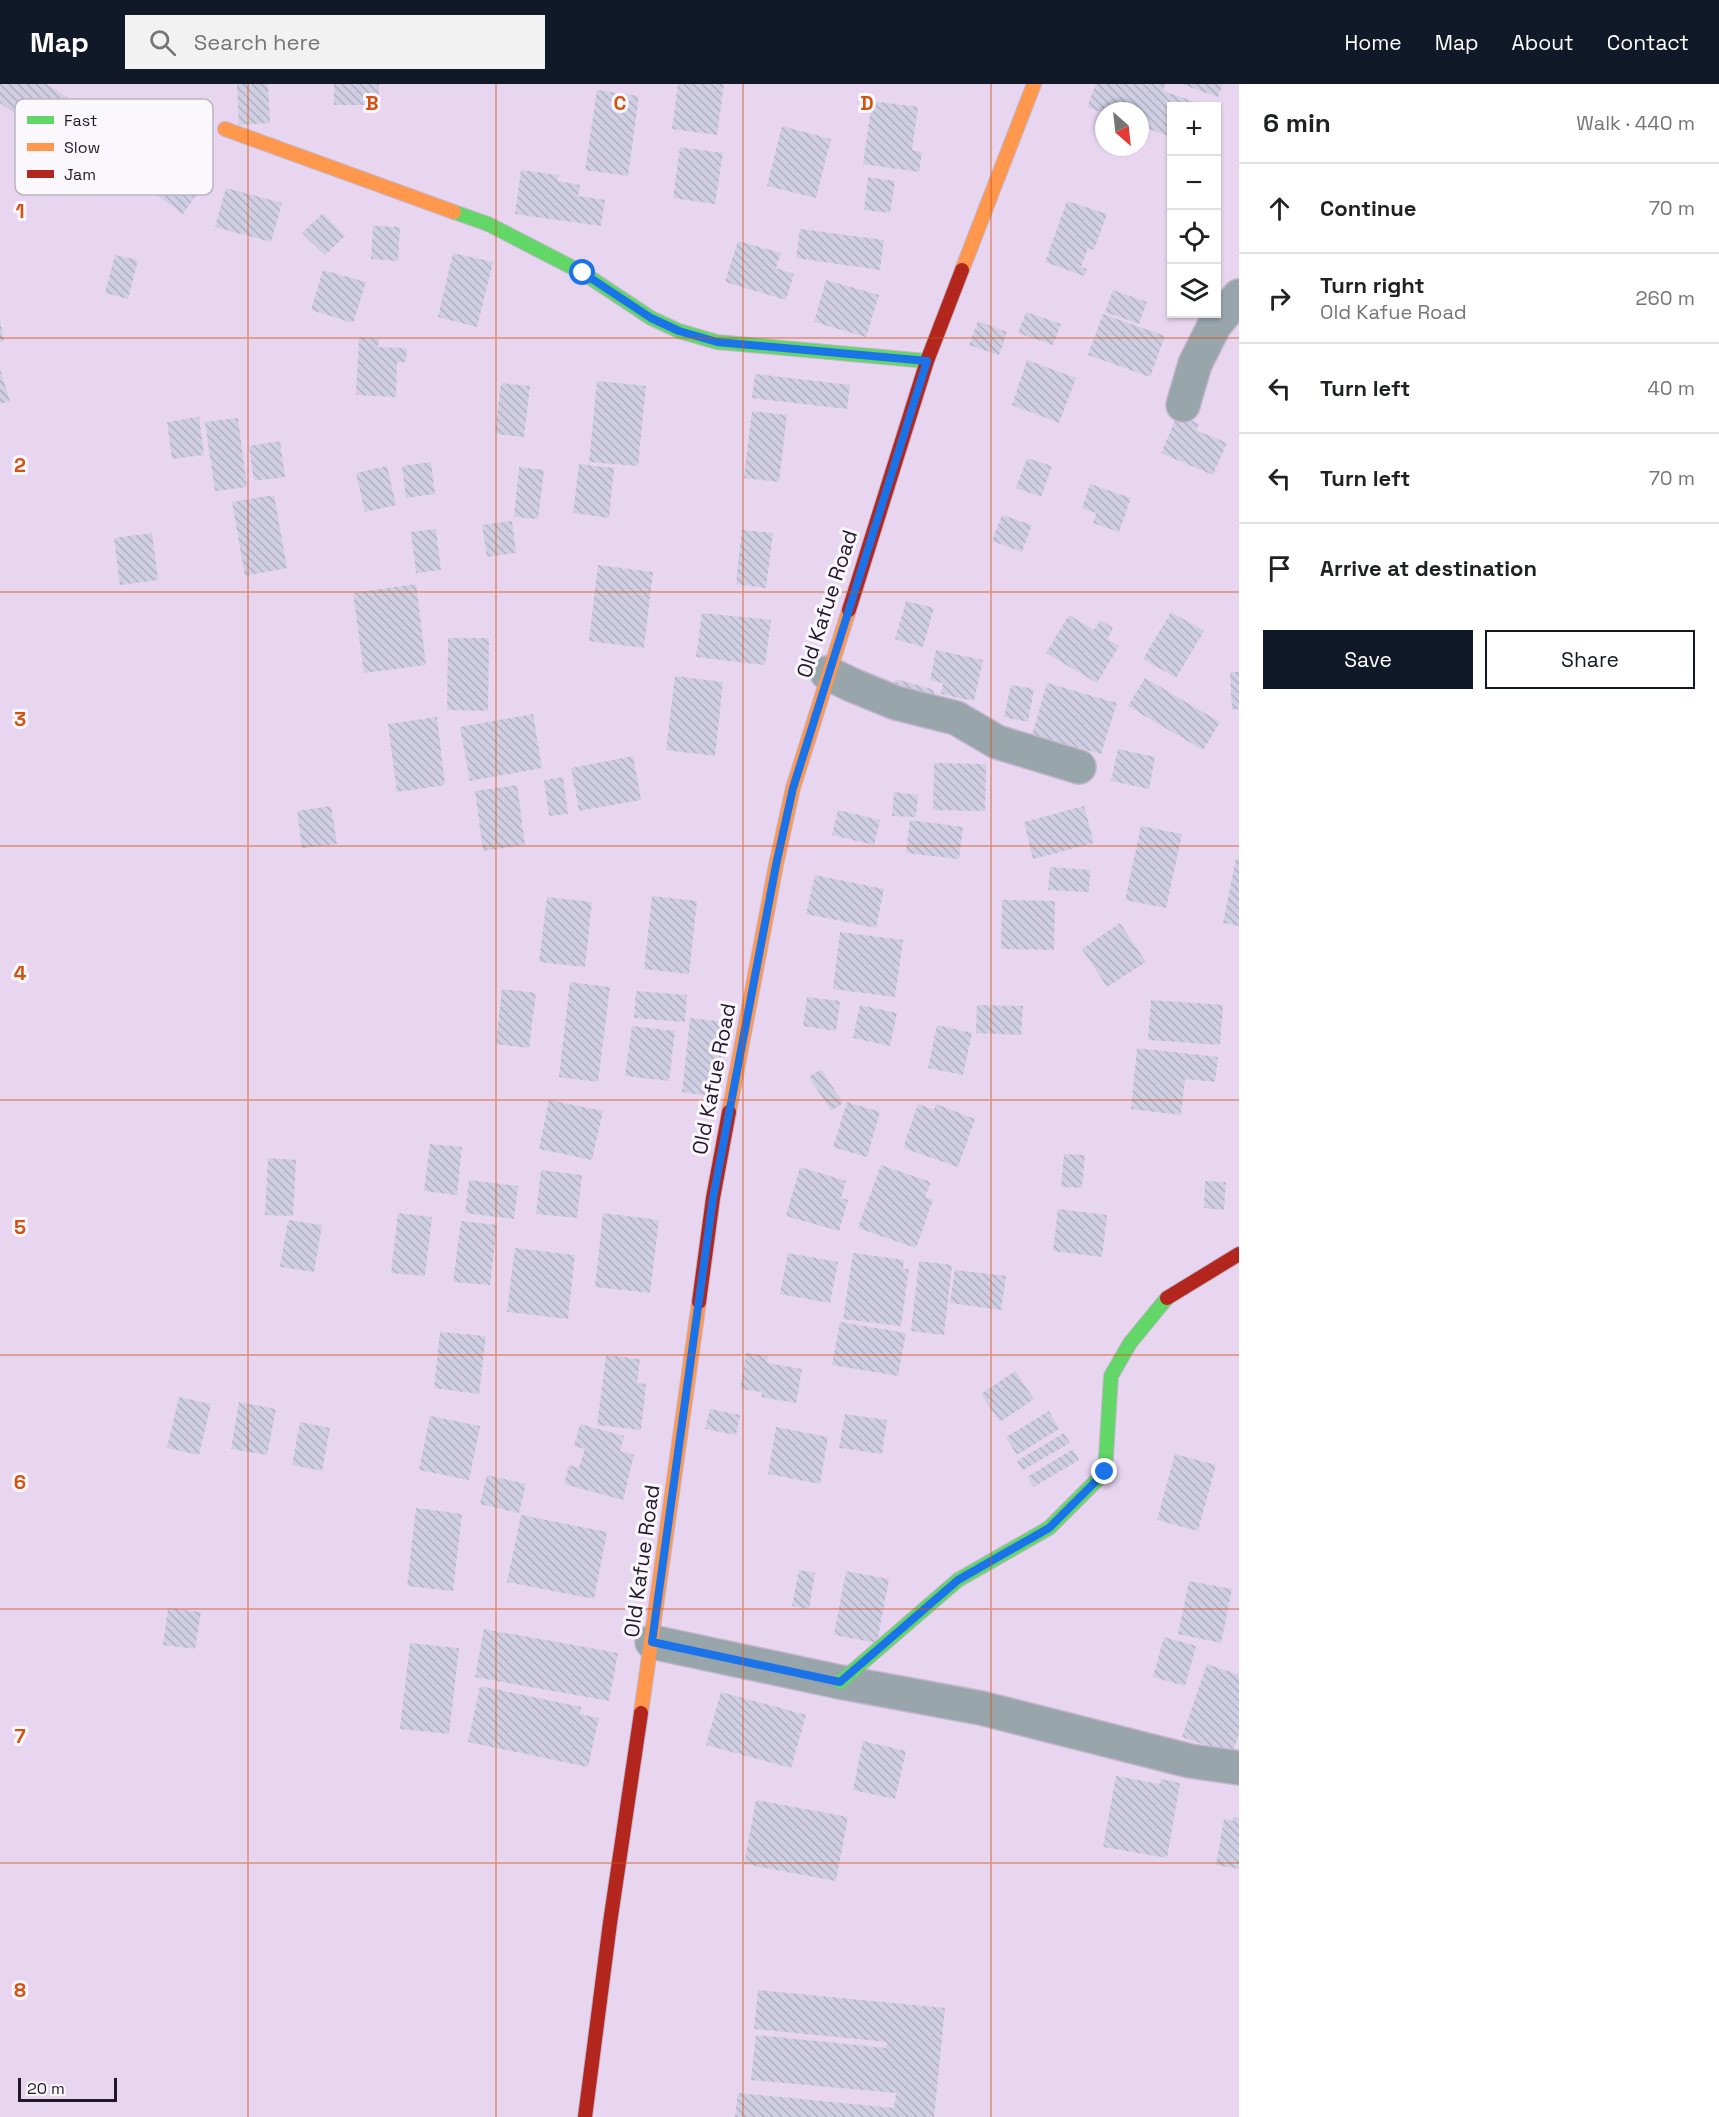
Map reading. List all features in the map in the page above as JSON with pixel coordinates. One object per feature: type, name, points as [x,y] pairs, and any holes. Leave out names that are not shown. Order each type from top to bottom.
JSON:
[{"type":"street","name":"Old Kafue Road","points":[[585,2117],[610,1923],[652,1642],[713,1198],[783,832],[793,788],[827,673],[927,361],[1034,84]]},
{"type":"street","points":[[225,129],[488,224],[583,273],[651,318],[679,331],[717,342],[927,361]]},
{"type":"street","points":[[1183,405],[1195,364],[1214,326],[1239,296]]},
{"type":"street","points":[[827,673],[896,703],[956,718],[997,742],[1079,767]]},
{"type":"street","points":[[840,1682],[958,1580],[1049,1528],[1105,1472],[1111,1376],[1130,1343],[1165,1300],[1239,1254]]},
{"type":"street","points":[[652,1642],[840,1682],[981,1708],[1190,1761],[1239,1768]]},
{"type":"building","points":[[0,84],[47,84],[70,99],[15,99],[15,113],[0,103]]},
{"type":"building","points":[[237,84],[268,84],[270,123],[239,125]]},
{"type":"building","points":[[334,84],[379,84],[379,105],[334,105]]},
{"type":"building","points":[[678,84],[724,84],[717,135],[672,129]]},
{"type":"building","points":[[1096,84],[1165,84],[1163,91],[1195,102],[1167,102],[1167,135],[1149,129],[1149,102],[1095,102],[1095,110],[1087,107]]},
{"type":"building","points":[[1181,84],[1223,84],[1218,97]]},
{"type":"building","points":[[597,90],[639,96],[628,176],[585,170]]},
{"type":"building","points":[[872,101],[918,107],[912,150],[922,152],[919,172],[863,164]]},
{"type":"building","points":[[782,126],[831,139],[816,198],[767,186]]},
{"type":"building","points":[[680,147],[723,153],[715,204],[673,198]]},
{"type":"building","points":[[521,170],[559,175],[557,181],[580,185],[578,196],[605,200],[601,226],[515,214]]},
{"type":"building","points":[[868,177],[895,181],[890,213],[864,210]]},
{"type":"building","points":[[226,188],[282,203],[271,242],[215,227]]},
{"type":"building","points":[[156,195],[196,195],[183,214]]},
{"type":"building","points":[[1067,201],[1107,214],[1094,250],[1088,248],[1081,267],[1087,269],[1084,276],[1045,262]]},
{"type":"building","points":[[323,213],[345,236],[325,255],[302,233]]},
{"type":"building","points":[[373,226],[400,227],[398,261],[371,259]]},
{"type":"building","points":[[800,229],[884,240],[880,270],[796,258]]},
{"type":"building","points":[[738,241],[781,253],[776,268],[794,274],[786,300],[725,282]]},
{"type":"building","points":[[453,253],[493,262],[477,327],[438,317]]},
{"type":"building","points":[[115,255],[138,260],[128,299],[105,293]]},
{"type":"building","points":[[323,270],[366,282],[353,323],[311,310]]},
{"type":"building","points":[[826,280],[879,295],[866,337],[814,322]]},
{"type":"building","points":[[1113,290],[1147,302],[1139,324],[1105,312]]},
{"type":"building","points":[[1026,312],[1061,324],[1053,345],[1018,333]]},
{"type":"building","points":[[1103,314],[1165,336],[1150,377],[1088,355]]},
{"type":"building","points":[[0,319],[4,341],[0,342]]},
{"type":"building","points":[[978,321],[1007,332],[999,355],[969,345]]},
{"type":"building","points":[[359,337],[379,339],[378,347],[407,348],[406,362],[397,362],[396,397],[356,395]]},
{"type":"building","points":[[1027,360],[1076,378],[1059,423],[1012,405]]},
{"type":"building","points":[[0,369],[10,401],[0,404]]},
{"type":"building","points":[[755,374],[850,385],[847,409],[752,398]]},
{"type":"building","points":[[597,381],[646,386],[638,466],[589,462]]},
{"type":"building","points":[[501,383],[530,386],[524,437],[495,434]]},
{"type":"building","points":[[752,411],[787,415],[779,482],[744,478]]},
{"type":"building","points":[[1178,414],[1199,424],[1196,430],[1227,443],[1213,475],[1161,453]]},
{"type":"building","points":[[199,417],[204,455],[172,459],[167,422]]},
{"type":"building","points":[[238,418],[247,487],[215,491],[205,422]]},
{"type":"building","points":[[280,441],[285,477],[254,481],[249,446]]},
{"type":"building","points":[[1027,458],[1052,466],[1041,497],[1016,488]]},
{"type":"building","points":[[431,462],[435,494],[406,498],[402,466]]},
{"type":"building","points":[[579,464],[614,468],[609,518],[573,513]]},
{"type":"building","points":[[387,466],[396,505],[365,512],[356,473]]},
{"type":"building","points":[[519,467],[544,470],[538,519],[514,517]]},
{"type":"building","points":[[1090,484],[1131,498],[1119,532],[1093,523],[1096,513],[1082,508]]},
{"type":"building","points":[[274,495],[287,568],[245,576],[232,502]]},
{"type":"building","points":[[1002,515],[1032,525],[1022,552],[992,541]]},
{"type":"building","points":[[512,521],[516,553],[487,557],[482,525]]},
{"type":"building","points":[[436,529],[441,570],[416,573],[411,532]]},
{"type":"building","points":[[742,530],[773,533],[766,588],[736,584]]},
{"type":"building","points":[[152,533],[158,580],[120,585],[114,538]]},
{"type":"building","points":[[598,565],[653,572],[644,648],[589,641]]},
{"type":"building","points":[[416,584],[426,665],[364,673],[353,593]]},
{"type":"building","points":[[906,601],[934,608],[923,647],[895,639]]},
{"type":"building","points":[[1171,612],[1204,631],[1176,678],[1143,659]]},
{"type":"building","points":[[702,613],[771,620],[765,665],[696,657]]},
{"type":"building","points":[[1069,615],[1094,630],[1100,620],[1113,628],[1107,639],[1119,646],[1097,683],[1046,653]]},
{"type":"building","points":[[448,638],[489,638],[488,711],[447,710]]},
{"type":"building","points":[[936,650],[983,660],[974,701],[941,694],[943,683],[930,680]]},
{"type":"building","points":[[1230,672],[1239,672],[1239,709],[1232,710]]},
{"type":"building","points":[[675,676],[723,682],[715,756],[666,750]]},
{"type":"building","points":[[1145,678],[1220,722],[1203,750],[1128,706]]},
{"type":"building","points":[[896,679],[935,690],[929,708],[891,698]]},
{"type":"building","points":[[1047,683],[1117,703],[1101,754],[1032,735]]},
{"type":"building","points":[[1011,685],[1034,689],[1028,722],[1004,717]]},
{"type":"building","points":[[533,714],[542,768],[470,781],[460,727]]},
{"type":"building","points":[[437,717],[445,785],[397,792],[388,724]]},
{"type":"building","points":[[1118,749],[1155,757],[1149,789],[1111,781]]},
{"type":"building","points":[[633,756],[641,800],[579,811],[571,768]]},
{"type":"building","points":[[934,763],[986,764],[985,811],[933,810]]},
{"type":"building","points":[[563,777],[568,814],[549,816],[544,780]]},
{"type":"building","points":[[517,785],[525,845],[483,851],[475,791]]},
{"type":"building","points":[[894,792],[918,795],[916,817],[892,816]]},
{"type":"building","points":[[331,806],[337,844],[302,848],[297,811]]},
{"type":"building","points":[[1084,806],[1094,843],[1033,859],[1024,822]]},
{"type":"building","points":[[838,810],[880,820],[874,845],[832,835]]},
{"type":"building","points":[[910,820],[963,827],[959,859],[906,853]]},
{"type":"building","points":[[1141,826],[1182,834],[1166,908],[1125,900]]},
{"type":"building","points":[[1236,859],[1239,859],[1239,926],[1223,923]]},
{"type":"building","points":[[1050,867],[1090,870],[1089,892],[1048,890]]},
{"type":"building","points":[[815,875],[884,889],[876,928],[806,914]]},
{"type":"building","points":[[652,896],[697,901],[689,974],[644,969]]},
{"type":"building","points":[[547,897],[592,902],[585,967],[539,962]]},
{"type":"building","points":[[1002,900],[1055,901],[1054,950],[1001,949]]},
{"type":"building","points":[[1120,923],[1146,962],[1107,987],[1082,949]]},
{"type":"building","points":[[840,932],[903,940],[895,997],[833,989]]},
{"type":"building","points":[[570,982],[610,987],[598,1082],[559,1077]]},
{"type":"building","points":[[502,989],[536,993],[529,1048],[496,1044]]},
{"type":"building","points":[[636,991],[687,995],[685,1022],[634,1018]]},
{"type":"building","points":[[807,997],[840,1001],[836,1031],[803,1026]]},
{"type":"building","points":[[1151,1000],[1223,1005],[1220,1045],[1148,1040]]},
{"type":"building","points":[[860,1005],[897,1013],[890,1046],[853,1038]]},
{"type":"building","points":[[977,1005],[1023,1006],[1021,1035],[976,1033]]},
{"type":"building","points":[[690,1018],[725,1022],[716,1097],[682,1092]]},
{"type":"building","points":[[937,1025],[972,1033],[963,1075],[928,1068]]},
{"type":"building","points":[[632,1026],[675,1031],[669,1081],[625,1076]]},
{"type":"building","points":[[1137,1048],[1218,1057],[1215,1082],[1185,1079],[1181,1115],[1131,1109]]},
{"type":"building","points":[[821,1069],[843,1103],[831,1111],[809,1077]]},
{"type":"building","points":[[549,1100],[603,1111],[592,1160],[539,1149]]},
{"type":"building","points":[[847,1102],[880,1112],[867,1157],[833,1147]]},
{"type":"building","points":[[918,1104],[934,1110],[936,1104],[975,1119],[958,1167],[903,1148]]},
{"type":"building","points":[[430,1144],[462,1147],[457,1195],[424,1191]]},
{"type":"building","points":[[1064,1154],[1085,1155],[1082,1188],[1061,1187]]},
{"type":"building","points":[[268,1158],[296,1160],[293,1216],[265,1215]]},
{"type":"building","points":[[881,1165],[931,1182],[925,1197],[933,1200],[916,1248],[858,1228]]},
{"type":"building","points":[[800,1167],[846,1181],[841,1198],[848,1200],[839,1231],[786,1216]]},
{"type":"building","points":[[541,1170],[582,1175],[577,1218],[536,1214]]},
{"type":"building","points":[[469,1180],[518,1186],[514,1219],[465,1213]]},
{"type":"building","points":[[1205,1181],[1226,1182],[1224,1210],[1204,1208]]},
{"type":"building","points":[[1058,1209],[1107,1215],[1102,1257],[1053,1251]]},
{"type":"building","points":[[398,1213],[432,1217],[425,1276],[391,1273]]},
{"type":"building","points":[[603,1213],[659,1220],[650,1293],[595,1287]]},
{"type":"building","points":[[288,1220],[322,1225],[314,1272],[280,1267]]},
{"type":"building","points":[[461,1221],[497,1225],[490,1285],[453,1282]]},
{"type":"building","points":[[515,1248],[575,1255],[568,1319],[507,1312]]},
{"type":"building","points":[[788,1253],[838,1262],[830,1303],[780,1294]]},
{"type":"building","points":[[853,1253],[904,1260],[903,1269],[909,1269],[901,1326],[843,1319]]},
{"type":"building","points":[[919,1261],[952,1265],[944,1335],[911,1331]]},
{"type":"building","points":[[955,1270],[1006,1276],[1001,1310],[950,1303]]},
{"type":"building","points":[[840,1322],[906,1333],[898,1376],[832,1365]]},
{"type":"building","points":[[440,1332],[486,1336],[479,1394],[434,1388]]},
{"type":"building","points":[[746,1353],[768,1356],[767,1363],[802,1369],[796,1403],[761,1397],[762,1392],[740,1389]]},
{"type":"building","points":[[606,1355],[640,1359],[637,1383],[646,1384],[641,1430],[597,1425]]},
{"type":"building","points":[[1015,1371],[1034,1399],[1000,1422],[981,1394]]},
{"type":"building","points":[[179,1397],[211,1404],[199,1455],[167,1448]]},
{"type":"building","points":[[239,1402],[276,1409],[267,1455],[231,1449]]},
{"type":"building","points":[[710,1409],[740,1415],[736,1435],[705,1429]]},
{"type":"building","points":[[1049,1411],[1059,1429],[1017,1455],[1006,1437]]},
{"type":"building","points":[[845,1414],[887,1420],[882,1454],[839,1448]]},
{"type":"building","points":[[430,1416],[480,1426],[469,1480],[419,1470]]},
{"type":"building","points":[[300,1422],[330,1428],[322,1471],[292,1465]]},
{"type":"building","points":[[580,1424],[624,1436],[620,1451],[634,1455],[623,1500],[564,1484],[569,1465],[579,1468],[585,1449],[574,1446]]},
{"type":"building","points":[[776,1427],[828,1437],[820,1484],[768,1474]]},
{"type":"building","points":[[1064,1433],[1070,1443],[1023,1470],[1017,1461]]},
{"type":"building","points":[[1073,1449],[1079,1460],[1034,1487],[1027,1477]]},
{"type":"building","points":[[1175,1454],[1216,1465],[1198,1531],[1157,1520]]},
{"type":"building","points":[[487,1475],[526,1484],[519,1513],[480,1504]]},
{"type":"building","points":[[416,1508],[462,1514],[453,1591],[407,1586]]},
{"type":"building","points":[[521,1515],[607,1532],[594,1599],[507,1582]]},
{"type":"building","points":[[799,1570],[815,1573],[809,1609],[792,1606]]},
{"type":"building","points":[[846,1571],[889,1579],[877,1643],[834,1635]]},
{"type":"building","points":[[1189,1581],[1232,1589],[1221,1643],[1178,1634]]},
{"type":"building","points":[[168,1608],[201,1612],[195,1649],[163,1645]]},
{"type":"building","points":[[484,1629],[618,1653],[609,1701],[475,1677]]},
{"type":"building","points":[[1164,1637],[1196,1646],[1185,1686],[1153,1677]]},
{"type":"building","points":[[410,1643],[459,1648],[449,1734],[400,1729]]},
{"type":"building","points":[[1207,1664],[1239,1675],[1239,1734],[1232,1754],[1182,1737]]},
{"type":"building","points":[[480,1686],[581,1707],[580,1714],[599,1718],[588,1767],[468,1742]]},
{"type":"building","points":[[721,1692],[806,1715],[791,1768],[706,1745]]},
{"type":"building","points":[[863,1741],[906,1751],[895,1799],[853,1790]]},
{"type":"building","points":[[1116,1776],[1160,1784],[1161,1779],[1180,1783],[1167,1858],[1103,1847]]},
{"type":"building","points":[[756,1800],[848,1817],[836,1881],[744,1864]]},
{"type":"building","points":[[1233,1817],[1239,1818],[1239,1869],[1216,1865],[1224,1819],[1233,1821]]},
{"type":"building","points":[[758,1990],[945,2008],[934,2117],[735,2117],[738,2093],[894,2108],[896,2093],[751,2080],[756,2035],[886,2048],[887,2042],[754,2029]]},
{"type":"traffic: fast","points":[[454,212],[488,224],[583,273],[651,318],[679,331],[717,342],[927,361]]},
{"type":"traffic: fast","points":[[840,1682],[958,1580],[1049,1528],[1105,1472],[1111,1376],[1130,1343],[1167,1298]]},
{"type":"traffic: slow","points":[[962,270],[1034,84]]},
{"type":"traffic: slow","points":[[225,129],[454,212]]},
{"type":"traffic: slow","points":[[729,1112],[793,788],[849,610]]},
{"type":"traffic: slow","points":[[641,1713],[699,1302]]},
{"type":"traffic: jam","points":[[849,610],[927,361],[962,270]]},
{"type":"traffic: jam","points":[[699,1302],[713,1198],[729,1112]]},
{"type":"traffic: jam","points":[[1167,1298],[1239,1254]]},
{"type":"traffic: jam","points":[[585,2117],[610,1923],[641,1713]]},
{"type":"route","points":[[583,273],[651,318],[679,331],[717,342],[927,361],[827,673],[793,788],[776,865],[713,1198],[652,1642],[840,1682],[958,1580],[1049,1528],[1105,1472]]}]
